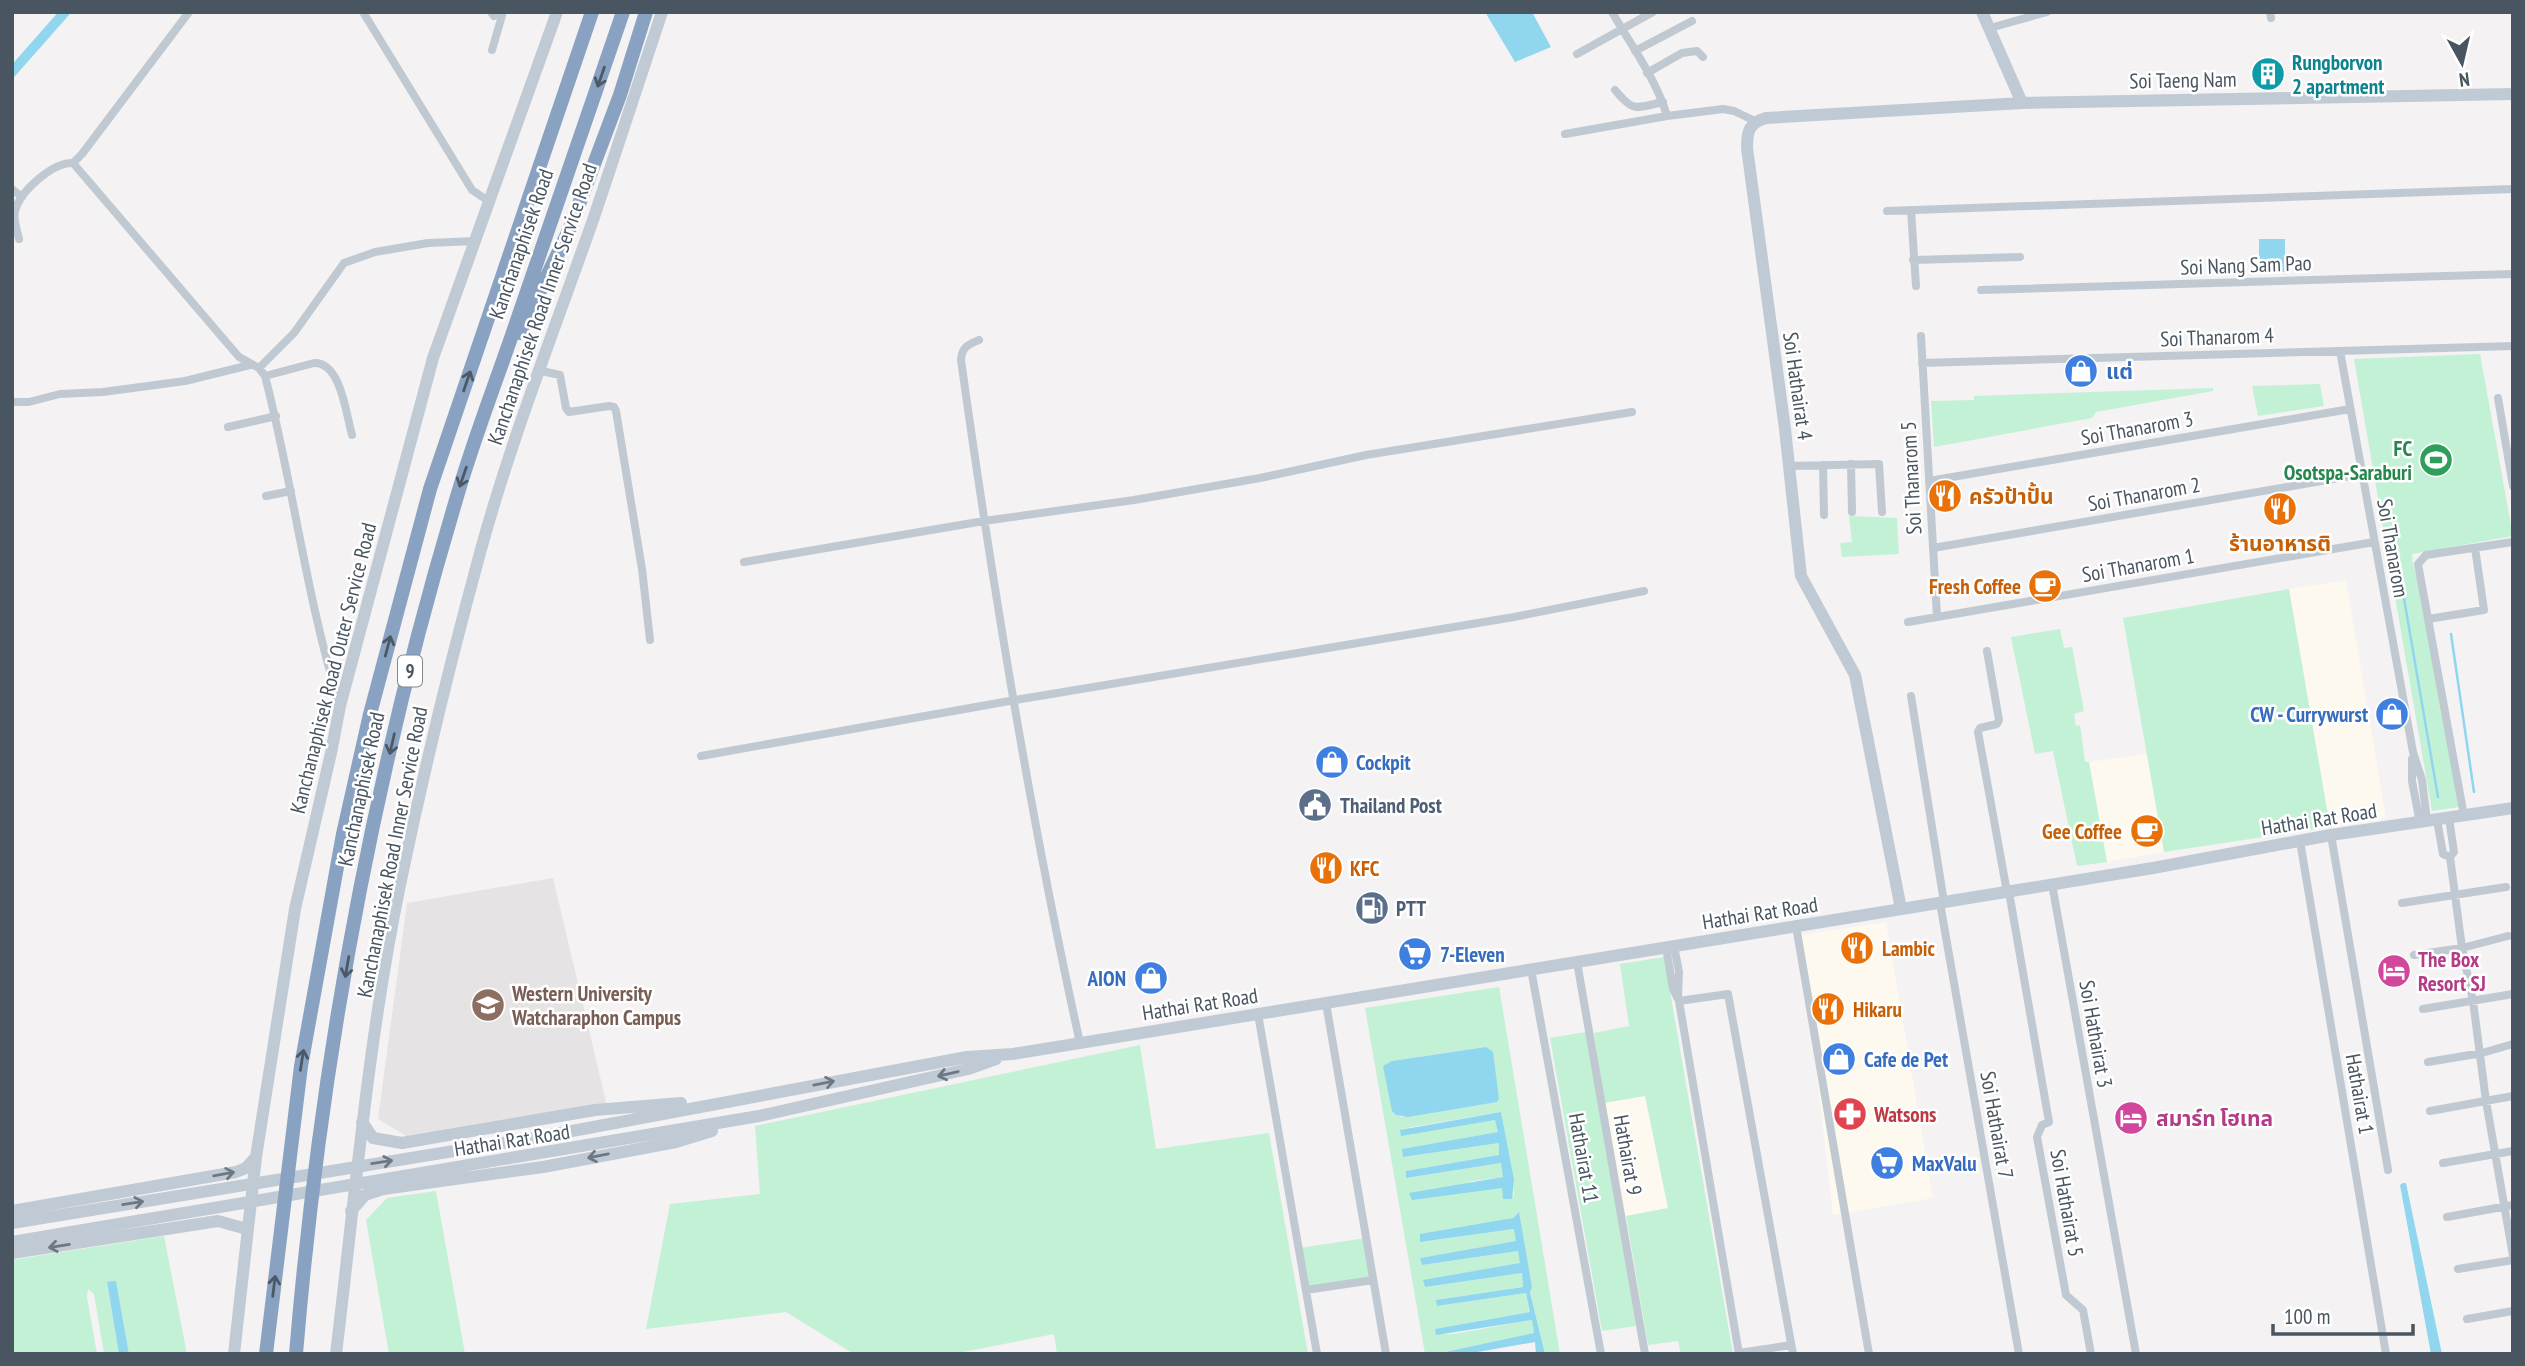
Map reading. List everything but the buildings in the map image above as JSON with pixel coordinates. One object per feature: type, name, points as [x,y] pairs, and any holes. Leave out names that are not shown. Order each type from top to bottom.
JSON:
[{"type":"highway","name":"Kanchanaphisek Road","points":[[265,1354],[301,1066],[343,834],[370,714],[430,489],[592,12]]},
{"type":"highway","name":"Kanchanaphisek Road","points":[[296,1354],[329,1070],[370,839],[397,720],[457,497],[623,12]]},
{"type":"highway","points":[[498,375],[535,306],[570,228],[620,95],[646,12]]},
{"type":"main road","name":"Kanchanaphisek Road Outer Service Road","points":[[234,1354],[256,1157],[295,909],[340,706],[433,358],[557,12]]},
{"type":"main road","name":"Kanchanaphisek Road Inner Service Road","points":[[336,1354],[362,1122],[400,886],[437,717],[481,550],[537,370],[593,218],[662,12]]},
{"type":"main road","points":[[1755,121],[1766,118],[2022,103],[1982,12]]},
{"type":"main road","name":"Soi Taeng Nam","points":[[2022,103],[2513,94]]},
{"type":"main road","name":"Soi Hathairat 4","points":[[1755,121],[1749,126],[1746,148],[1789,466],[1801,576],[1855,675],[1901,909]]},
{"type":"main road","name":"Hathai Rat Road","points":[[12,1223],[540,1136],[967,1057],[1013,1054],[2172,865],[2331,835],[2513,808]]},
{"type":"main road","name":"Hathai Rat Road","points":[[12,1242],[759,1116],[968,1069],[1013,1054]]},
{"type":"main road","points":[[362,1122],[373,1138],[402,1143],[595,1110],[757,1096]]},
{"type":"main road","points":[[351,1211],[365,1195],[383,1189],[542,1167],[676,1142],[759,1116]]},
{"type":"main road","points":[[12,1211],[236,1172],[246,1168],[256,1157]]},
{"type":"main road","points":[[195,1179],[204,1186],[210,1196],[210,1206],[201,1224]]},
{"type":"main road","points":[[12,1253],[218,1222],[247,1229]]},
{"type":"street","points":[[73,163],[189,12]]},
{"type":"street","points":[[363,12],[472,190],[491,202]]},
{"type":"street","points":[[492,50],[503,12]]},
{"type":"street","points":[[1612,12],[1647,73],[1667,116]]},
{"type":"street","points":[[1577,54],[1623,31],[1653,12]]},
{"type":"street","points":[[1990,28],[2047,12]]},
{"type":"street","points":[[1635,51],[1692,21]]},
{"type":"street","points":[[1647,73],[1682,53],[1698,51],[1703,57]]},
{"type":"street","points":[[1615,90],[1626,104],[1632,107],[1662,102]]},
{"type":"street","points":[[1565,134],[1723,109],[1755,121]]},
{"type":"street","points":[[19,239],[14,217],[22,197],[55,166],[73,163],[239,357],[255,366],[265,376],[276,416],[321,642],[340,706]]},
{"type":"street","points":[[12,189],[22,197]]},
{"type":"street","points":[[1887,211],[2513,189]]},
{"type":"street","points":[[1911,210],[1916,286]]},
{"type":"street","points":[[12,402],[29,402],[60,394],[103,392],[186,381],[255,366],[294,333],[344,263],[375,252],[477,241]]},
{"type":"street","points":[[1913,260],[2020,257]]},
{"type":"street","name":"Soi Nang Sam Pao","points":[[1981,290],[2513,274]]},
{"type":"street","name":"Soi Thanarom 5","points":[[1921,336],[1937,617]]},
{"type":"street","points":[[979,340],[966,346],[961,360],[984,522],[1033,805],[1080,1043]]},
{"type":"street","name":"Soi Thanarom 4","points":[[1922,363],[2513,346]]},
{"type":"street","name":"Soi Thanarom","points":[[2340,351],[2413,752],[2433,820],[2454,852],[2450,858],[2462,948],[2482,1053],[2486,1101],[2495,1154],[2508,1206],[2513,1258]]},
{"type":"street","points":[[265,376],[314,363],[329,367],[335,376],[352,435]]},
{"type":"street","points":[[537,370],[560,375],[569,412],[609,406],[616,411],[642,569],[650,640]]},
{"type":"street","points":[[2498,398],[2513,486]]},
{"type":"street","name":"Soi Thanarom 3","points":[[1929,481],[2350,409]]},
{"type":"street","points":[[744,562],[1134,500],[1260,478],[1379,453],[1632,412]]},
{"type":"street","points":[[228,427],[276,416]]},
{"type":"street","points":[[1851,464],[1852,512]]},
{"type":"street","points":[[1789,466],[1879,464],[1882,512]]},
{"type":"street","points":[[1823,465],[1824,515]]},
{"type":"street","name":"Soi Thanarom 2","points":[[1933,548],[2362,474]]},
{"type":"street","points":[[266,496],[291,491]]},
{"type":"street","name":"Soi Thanarom 1","points":[[1908,622],[2374,542]]},
{"type":"street","points":[[2464,816],[2418,564],[2422,558],[2513,542]]},
{"type":"street","points":[[2428,619],[2484,610],[2475,548]]},
{"type":"street","points":[[701,755],[1514,617],[1644,591]]},
{"type":"street","name":"Soi Hathairat 5","points":[[1987,651],[1999,720],[1997,724],[1980,728],[1978,732],[2049,1122],[2042,1125],[2038,1137],[2066,1295],[2083,1310],[2091,1354]]},
{"type":"street","name":"Soi Hathairat 7","points":[[1912,696],[1942,902],[2019,1354]]},
{"type":"street","points":[[2331,835],[2388,1170]]},
{"type":"street","name":"Hathairat 1","points":[[2300,841],[2386,1354]]},
{"type":"street","name":"Soi Hathairat 3","points":[[2052,884],[2136,1354]]},
{"type":"street","points":[[2402,903],[2505,887]]},
{"type":"street","points":[[1796,926],[1869,1354]]},
{"type":"street","points":[[2414,955],[2462,948],[2508,936]]},
{"type":"street","points":[[1670,947],[1679,972],[1679,998],[1739,1354],[1792,1349],[1728,994],[1679,998]]},
{"type":"street","name":"Hathairat 9","points":[[1577,962],[1645,1354]]},
{"type":"street","name":"Hathairat 11","points":[[1531,969],[1601,1354]]},
{"type":"street","points":[[2423,1009],[2513,994]]},
{"type":"street","points":[[1326,1003],[1386,1354]]},
{"type":"street","points":[[1258,1014],[1317,1354]]},
{"type":"street","points":[[2428,1062],[2482,1053],[2513,1044]]},
{"type":"street","points":[[2430,1111],[2513,1097]]},
{"type":"street","points":[[2443,1163],[2513,1151]]},
{"type":"street","points":[[2447,1217],[2508,1206]]},
{"type":"street","points":[[2458,1269],[2513,1258]]},
{"type":"street","points":[[1306,1290],[1373,1280]]},
{"type":"street","points":[[2467,1319],[2513,1311]]},
{"type":"shaded area","points":[[2346,580],[2386,818],[2330,827],[2289,589]]},
{"type":"shaded area","points":[[2147,754],[2164,852],[2107,862],[2089,762]]},
{"type":"shaded area","name":"Western University Watcharaphon Campus","points":[[553,878],[607,1106],[411,1139],[378,1119],[407,903]]},
{"type":"shaded area","points":[[1886,922],[1933,1198],[1833,1215],[1801,935]]},
{"type":"shaded area","points":[[1645,1096],[1668,1209],[1626,1216],[1604,1103]]},
{"type":"green space","name":"FC Osotspa-Saraburi","points":[[2480,354],[2513,536],[2412,554],[2428,619],[2459,807],[2432,811],[2354,359]]},
{"type":"green space","points":[[2320,384],[2324,406],[2258,416],[2252,386]]},
{"type":"green space","points":[[2213,388],[2213,391],[2096,412],[2092,418],[1934,447],[1931,401],[1974,400],[1974,396]]},
{"type":"green space","points":[[1849,516],[1897,518],[1899,554],[1842,557],[1840,543],[1852,542]]},
{"type":"green space","points":[[2289,589],[2330,827],[2164,852],[2123,618]]},
{"type":"green space","points":[[2060,629],[2064,648],[2072,647],[2084,711],[2074,714],[2076,726],[2080,725],[2085,762],[2089,762],[2107,862],[2077,866],[2053,751],[2035,754],[2011,637]]},
{"type":"green space","points":[[1664,957],[1733,1354],[1681,1354],[1678,1341],[1648,1345],[1626,1216],[1668,1208],[1645,1096],[1604,1103],[1594,1033],[1629,1026],[1620,964]]},
{"type":"green space","points":[[1499,987],[1560,1354],[1545,1354],[1530,1291],[1532,1287],[1518,1213],[1513,1218],[1421,1242],[1515,1229],[1517,1241],[1420,1258],[1422,1265],[1518,1251],[1521,1263],[1423,1281],[1425,1287],[1522,1273],[1523,1287],[1436,1300],[1438,1306],[1526,1293],[1530,1312],[1435,1329],[1436,1334],[1454,1334],[1532,1320],[1535,1334],[1425,1354],[1365,1008]],"holes":[[[1486,1047],[1499,1099],[1497,1102],[1400,1117],[1392,1061]],[[1501,1112],[1514,1196],[1502,1188],[1466,1182],[1504,1177],[1502,1163],[1406,1178],[1406,1171],[1500,1155],[1499,1143],[1403,1157],[1403,1149],[1499,1132],[1495,1120],[1400,1129]]]},
{"type":"green space","points":[[1586,1032],[1636,1326],[1602,1331],[1550,1038]]},
{"type":"green space","points":[[1140,1045],[1156,1149],[1269,1133],[1308,1354],[1057,1354],[1054,1334],[953,1354],[854,1354],[786,1312],[646,1329],[670,1204],[760,1194],[755,1126]]},
{"type":"green space","points":[[436,1191],[465,1354],[389,1354],[366,1220],[387,1198]]},
{"type":"green space","points":[[164,1236],[187,1354],[129,1354],[116,1281],[107,1283],[119,1354],[104,1354],[94,1294],[88,1289],[97,1354],[12,1354],[12,1260]]},
{"type":"green space","points":[[1366,1238],[1373,1280],[1306,1290],[1299,1248]]},
{"type":"water","points":[[1485,12],[1532,12],[1551,47],[1515,62]]},
{"type":"water","points":[[2259,239],[2285,239],[2285,272],[2259,272]]},
{"type":"water","points":[[1486,1047],[1493,1052],[1499,1099],[1497,1102],[1408,1117],[1396,1115],[1392,1111],[1383,1066],[1392,1061]]},
{"type":"water","points":[[1501,1112],[1514,1180],[1512,1199],[1503,1199],[1502,1188],[1412,1200],[1409,1193],[1503,1177],[1501,1163],[1406,1178],[1406,1171],[1499,1155],[1499,1143],[1403,1157],[1402,1149],[1498,1132],[1495,1120],[1401,1136],[1400,1130]]},
{"type":"water","points":[[2406,1183],[2442,1354],[2431,1354],[2400,1185]]},
{"type":"water","points":[[1519,1212],[1532,1287],[1530,1292],[1545,1354],[1536,1354],[1535,1342],[1466,1354],[1436,1354],[1534,1333],[1532,1320],[1436,1335],[1435,1329],[1530,1312],[1526,1293],[1437,1306],[1436,1300],[1523,1287],[1522,1273],[1425,1287],[1423,1280],[1520,1263],[1518,1251],[1422,1265],[1420,1258],[1516,1241],[1514,1229],[1420,1242],[1420,1234],[1513,1218]]},
{"type":"water","points":[[116,1281],[129,1354],[119,1354],[107,1282]]},
{"type":"waterway","points":[[12,72],[65,12]]},
{"type":"waterway","points":[[2401,581],[2438,797]]},
{"type":"waterway","points":[[2451,634],[2474,792]]},
{"type":"place","name":"Rungborvon 2 apartment","points":[[2268,74]]},
{"type":"place","name":"แต่","points":[[2081,371]]},
{"type":"place","name":"FC Osotspa-Saraburi","points":[[2436,460]]},
{"type":"place","name":"ครัวป้าปั้น","points":[[1945,496]]},
{"type":"place","name":"ร้านอาหารติ","points":[[2280,509]]},
{"type":"place","name":"Fresh Coffee","points":[[2045,586]]},
{"type":"place","name":"CW - Currywurst","points":[[2392,714]]},
{"type":"place","name":"Cockpit","points":[[1332,762]]},
{"type":"place","name":"Thailand Post","points":[[1315,805]]},
{"type":"place","name":"Gee Coffee","points":[[2147,831]]},
{"type":"place","name":"KFC","points":[[1326,868]]},
{"type":"place","name":"PTT","points":[[1372,908]]},
{"type":"place","name":"Lambic","points":[[1857,948]]},
{"type":"place","name":"7-Eleven","points":[[1415,954]]},
{"type":"place","name":"The Box Resort SJ","points":[[2394,971]]},
{"type":"place","name":"AION","points":[[1151,978]]},
{"type":"place","name":"Western University Watcharaphon Campus","points":[[488,1005]]},
{"type":"place","name":"Hikaru","points":[[1828,1009]]},
{"type":"place","name":"Cafe de Pet","points":[[1839,1059]]},
{"type":"place","name":"Watsons","points":[[1850,1114]]},
{"type":"place","name":"สมาร์ท โฮเทล","points":[[2131,1118]]},
{"type":"place","name":"MaxValu","points":[[1887,1163]]}]
